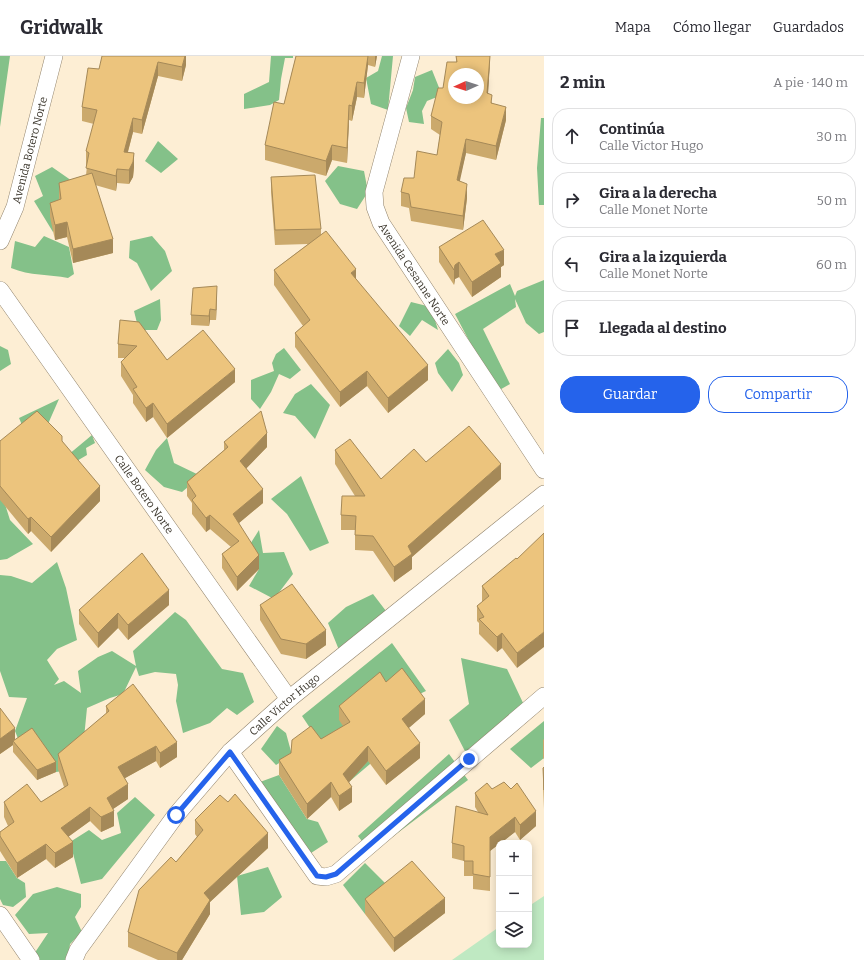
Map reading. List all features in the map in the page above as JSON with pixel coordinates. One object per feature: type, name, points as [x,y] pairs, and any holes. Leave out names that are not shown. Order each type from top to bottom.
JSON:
[{"type":"street","name":"Avenida Botero Norte","points":[[0,241],[14,207],[54,56]]},
{"type":"street","name":"Avenida Cesanne Norte","points":[[411,56],[374,192],[375,207],[382,223],[544,470]]},
{"type":"street","name":"Calle Botero Norte","points":[[0,290],[289,699]]},
{"type":"street","name":"Calle Victor Hugo","points":[[74,960],[78,950],[176,815],[230,752],[289,699],[544,494]]},
{"type":"street","points":[[230,752],[317,876],[331,876],[336,874],[544,696]]},
{"type":"street","points":[[0,915],[31,960]]},
{"type":"green space","points":[[0,56],[10,56],[0,127]]},
{"type":"green space","points":[[271,56],[293,56],[293,58],[285,58],[279,100],[270,105],[244,109],[244,94],[269,82]]},
{"type":"green space","points":[[382,56],[393,56],[388,110],[371,104],[366,78],[378,71]]},
{"type":"green space","points":[[432,70],[442,95],[427,101],[422,111],[424,124],[409,122],[406,108],[413,90],[415,77]]},
{"type":"green space","points":[[541,118],[544,118],[544,205],[539,205],[537,168]]},
{"type":"green space","points":[[158,141],[178,159],[161,173],[145,161]]},
{"type":"green space","points":[[338,166],[364,171],[368,192],[357,209],[340,204],[325,181]]},
{"type":"green space","points":[[52,167],[85,190],[61,214],[53,232],[34,201],[43,196],[35,176]]},
{"type":"green space","points":[[44,236],[69,247],[74,274],[68,278],[32,274],[11,268],[15,241],[35,247]]},
{"type":"green space","points":[[152,236],[165,251],[172,271],[151,291],[137,263],[129,258],[130,241]]},
{"type":"green space","points":[[544,280],[544,332],[539,334],[526,323],[515,299],[516,307],[483,329],[510,384],[496,392],[455,314],[510,284],[515,296],[517,291]]},
{"type":"green space","points":[[160,299],[161,320],[157,330],[142,330],[137,323],[134,311]]},
{"type":"green space","points":[[411,302],[431,307],[438,330],[422,320],[410,336],[399,326]]},
{"type":"green space","points":[[0,346],[8,350],[11,364],[0,371]]},
{"type":"green space","points":[[284,348],[301,370],[290,379],[279,374],[271,392],[260,409],[251,399],[251,380],[274,371],[272,363],[276,354]]},
{"type":"green space","points":[[448,349],[459,363],[463,375],[452,392],[438,373],[435,363]]},
{"type":"green space","points":[[311,384],[330,405],[315,439],[295,416],[283,413],[295,394]]},
{"type":"green space","points":[[59,399],[48,424],[26,434],[19,418]]},
{"type":"green space","points":[[92,435],[95,443],[86,448],[87,455],[75,462],[62,460]]},
{"type":"green space","points":[[167,438],[174,463],[201,476],[182,492],[164,487],[145,470],[156,450]]},
{"type":"green space","points":[[301,476],[329,543],[310,551],[287,514],[271,499]]},
{"type":"green space","points":[[0,495],[3,498],[10,520],[33,544],[7,559],[0,560]]},
{"type":"green space","points":[[259,530],[263,553],[284,552],[293,574],[274,599],[249,586],[259,569],[247,549]]},
{"type":"green space","points":[[57,562],[66,588],[77,640],[57,649],[47,660],[59,679],[54,685],[64,681],[81,693],[78,671],[98,657],[112,651],[136,666],[133,651],[175,612],[186,620],[222,669],[243,673],[254,702],[237,715],[227,708],[210,723],[183,733],[176,701],[178,685],[176,674],[155,672],[139,676],[136,667],[123,694],[87,708],[83,748],[76,769],[56,772],[32,739],[21,746],[15,731],[27,698],[9,697],[0,671],[0,575],[11,576],[32,583]]},
{"type":"green space","points":[[373,594],[386,611],[339,650],[328,623],[346,607]]},
{"type":"green space","points":[[392,643],[426,691],[413,697],[370,764],[350,781],[320,743],[302,716]]},
{"type":"green space","points":[[461,658],[507,669],[524,705],[469,759],[449,720],[469,704]]},
{"type":"green space","points":[[544,721],[544,758],[531,768],[510,749]]},
{"type":"green space","points":[[277,726],[286,733],[292,755],[276,765],[261,749]]},
{"type":"green space","points":[[449,754],[468,780],[371,853],[358,836]]},
{"type":"green space","points":[[279,775],[307,819],[318,822],[328,842],[311,853],[260,782]]},
{"type":"green space","points":[[135,797],[155,815],[102,879],[81,884],[70,842],[89,830],[102,840],[121,833],[117,813]]},
{"type":"green space","points":[[0,861],[6,861],[17,878],[25,883],[26,897],[13,907],[3,905],[0,899]]},
{"type":"green space","points":[[365,863],[393,891],[365,914],[343,885]]},
{"type":"green space","points":[[268,867],[282,897],[264,912],[241,915],[237,876]]},
{"type":"green space","points":[[57,887],[81,894],[81,907],[75,917],[82,932],[70,944],[68,960],[37,960],[34,954],[48,933],[29,934],[15,915],[33,894]]},
{"type":"green space","points":[[544,896],[544,960],[452,960],[496,929],[496,948],[532,948],[532,904]]},
{"type":"building","points":[[102,56],[185,56],[182,67],[158,62],[142,120],[133,118],[124,152],[134,153],[133,162],[129,170],[117,169],[116,176],[86,168],[89,153],[86,151],[97,110],[82,107],[88,68],[99,69]]},
{"type":"building","points":[[296,56],[368,56],[364,83],[357,82],[352,106],[349,105],[347,148],[332,145],[326,161],[265,145],[274,102],[284,104]]},
{"type":"building","points":[[456,56],[490,56],[487,93],[492,95],[491,103],[506,107],[496,146],[466,139],[457,180],[467,184],[463,216],[411,207],[409,194],[401,192],[404,178],[414,178],[417,151],[437,155],[442,122],[431,116],[438,88],[443,88],[447,62],[457,62]]},
{"type":"building","points":[[92,173],[113,239],[73,249],[67,222],[55,225],[50,203],[61,199],[59,183]]},
{"type":"building","points":[[315,175],[321,229],[275,230],[271,177]]},
{"type":"building","points":[[483,220],[504,250],[495,254],[501,263],[472,282],[459,262],[455,265],[454,270],[439,247]]},
{"type":"building","points":[[326,231],[356,269],[351,273],[428,365],[388,398],[367,371],[340,392],[295,333],[310,320],[274,270]]},
{"type":"building","points":[[217,286],[216,310],[210,309],[209,316],[191,315],[193,288]]},
{"type":"building","points":[[120,320],[139,322],[167,360],[203,330],[235,369],[167,424],[153,403],[146,408],[133,389],[137,387],[121,362],[137,346],[118,344]]},
{"type":"building","points":[[37,411],[62,436],[62,441],[100,486],[51,537],[31,517],[28,519],[0,486],[0,441]]},
{"type":"building","points":[[261,411],[267,433],[240,461],[263,489],[233,514],[259,555],[237,577],[222,554],[239,541],[210,515],[206,518],[192,500],[196,496],[187,482],[228,447],[224,442]]},
{"type":"building","points":[[469,426],[501,464],[408,546],[412,554],[394,567],[373,536],[355,535],[356,516],[341,515],[342,496],[365,496],[335,450],[350,439],[381,479],[414,449],[426,462]]},
{"type":"building","points":[[544,533],[544,632],[517,653],[502,633],[497,637],[479,619],[484,617],[477,606],[489,596],[482,586],[516,558],[517,559]]},
{"type":"building","points":[[142,553],[169,590],[128,625],[118,613],[98,633],[79,610]]},
{"type":"building","points":[[292,584],[326,630],[306,644],[281,639],[260,605]]},
{"type":"building","points":[[402,668],[425,699],[402,719],[420,743],[386,771],[368,746],[343,774],[352,787],[339,796],[331,782],[307,804],[279,760],[291,753],[292,740],[311,726],[321,739],[350,722],[339,706],[380,672],[386,682]]},
{"type":"building","points":[[133,684],[177,742],[160,753],[156,746],[118,767],[128,784],[107,798],[114,811],[101,817],[90,807],[61,828],[73,842],[55,853],[46,844],[17,863],[0,836],[0,832],[14,822],[4,802],[27,784],[41,802],[68,785],[58,754],[109,711],[106,706]]},
{"type":"building","points":[[0,708],[15,728],[0,739]]},
{"type":"building","points":[[32,728],[56,762],[37,770],[13,741]]},
{"type":"building","points":[[544,767],[544,790],[543,768]]},
{"type":"building","points":[[504,782],[511,789],[517,783],[536,811],[520,825],[515,817],[490,837],[490,877],[473,874],[473,861],[464,861],[464,846],[452,843],[456,806],[488,815],[475,793],[487,783],[492,789]]},
{"type":"building","points":[[235,794],[268,833],[204,893],[210,900],[177,953],[128,932],[139,890],[171,857],[176,862],[203,830],[195,820],[220,795],[228,802]]},
{"type":"building","points":[[412,861],[445,898],[394,938],[365,899]]},
{"type":"route","points":[[176,815],[230,752],[317,876],[326,877],[336,874],[469,759]]}]
